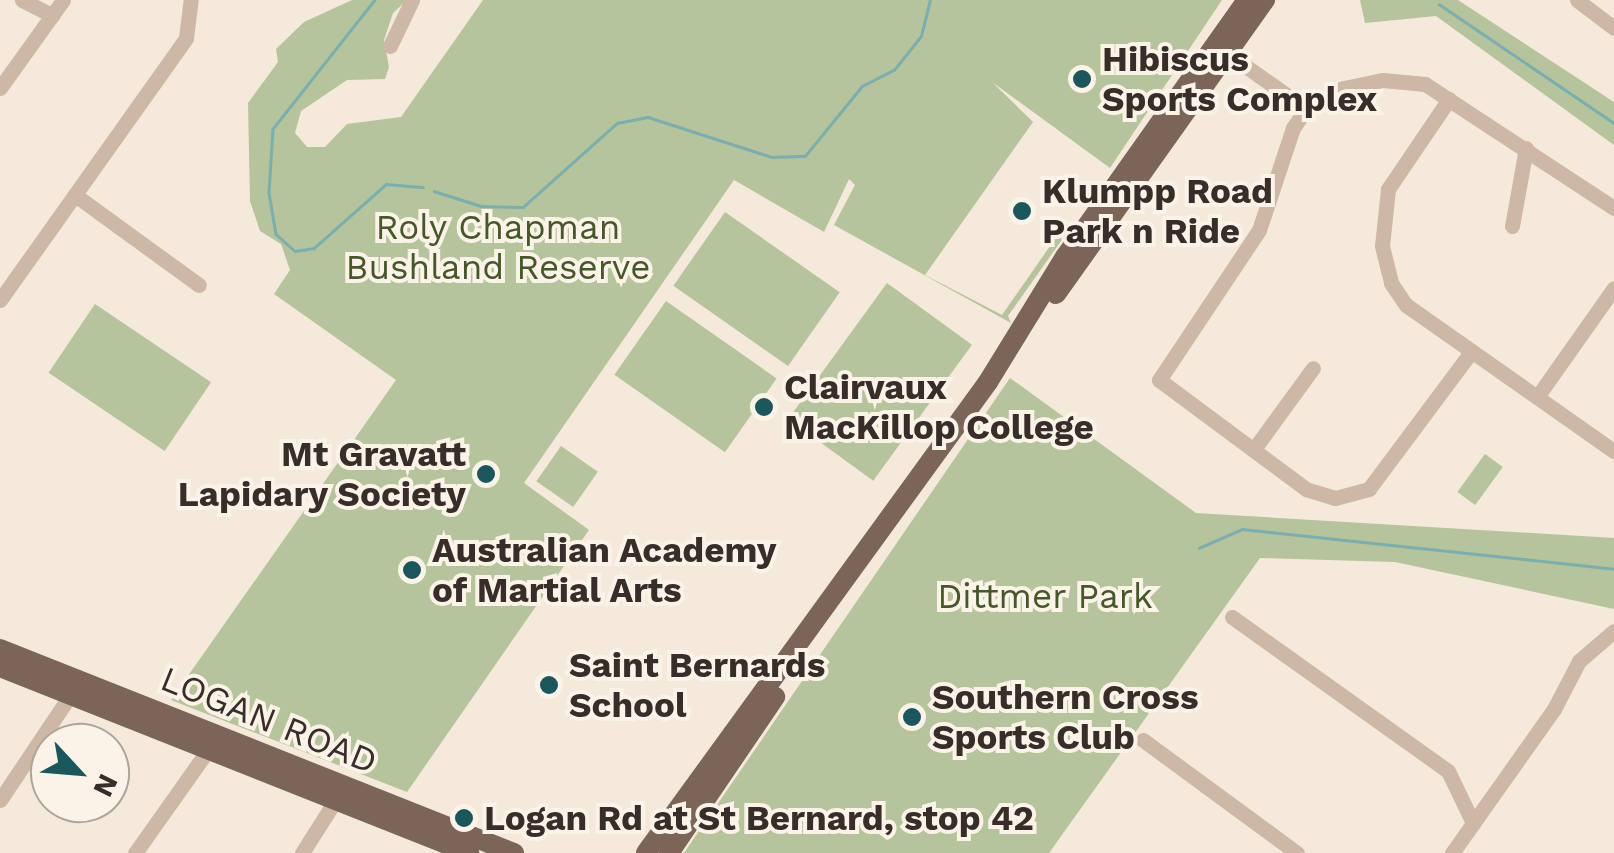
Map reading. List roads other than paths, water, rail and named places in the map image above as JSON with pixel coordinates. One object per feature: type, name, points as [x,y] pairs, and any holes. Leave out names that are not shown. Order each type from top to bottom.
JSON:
[{"type":"main road","points":[[1222,49],[1247,0]]},
{"type":"main road","points":[[646,853],[792,658],[988,382],[1065,257],[1222,49],[1265,0]]},
{"type":"main road","name":"LOGAN ROAD","points":[[0,649],[208,750],[310,790],[341,793],[469,853]]},
{"type":"main road","points":[[669,853],[744,746],[792,658]]},
{"type":"main road","name":"LOGAN ROAD","points":[[0,667],[75,688],[341,793],[514,853]]},
{"type":"street","points":[[22,0],[52,15]]},
{"type":"street","points":[[0,88],[63,0]]},
{"type":"street","points":[[0,300],[189,33],[192,0]]},
{"type":"street","points":[[390,46],[412,0]]},
{"type":"street","points":[[1577,0],[1614,28]]},
{"type":"street","points":[[1222,49],[1306,109]]},
{"type":"street","points":[[1471,352],[1369,489],[1318,496],[1158,380],[1259,230],[1283,146],[1306,109],[1339,89],[1383,80],[1425,84],[1614,208]]},
{"type":"street","points":[[1449,99],[1388,189],[1382,246],[1391,283],[1406,305],[1614,451]]},
{"type":"street","points":[[1512,226],[1526,148]]},
{"type":"street","points":[[74,195],[200,285]]},
{"type":"street","points":[[1537,398],[1614,288]]},
{"type":"street","points":[[1254,449],[1313,368]]},
{"type":"street","points":[[1232,617],[1448,771],[1473,823]]},
{"type":"street","points":[[1452,853],[1554,710],[1579,661],[1614,631]]},
{"type":"street","points":[[0,800],[75,688]]},
{"type":"street","points":[[1142,740],[1297,853]]},
{"type":"street","points":[[135,853],[208,750]]},
{"type":"street","points":[[310,790],[315,835]]},
{"type":"street","points":[[302,853],[341,793]]},
{"type":"waterway","points":[[375,0],[273,129],[269,193],[276,234],[295,251],[314,248],[386,184],[423,187]]},
{"type":"waterway","points":[[434,191],[481,206],[523,207],[617,123],[648,117],[772,157],[805,156],[862,86],[894,70],[921,36],[930,0]]},
{"type":"waterway","points":[[1439,4],[1614,123]]},
{"type":"waterway","points":[[1199,548],[1242,529],[1614,569]]},
{"type":"place","name":"Hibiscus Sports Complex","points":[[1082,79]]},
{"type":"place","name":"Klumpp Road Park n Ride","points":[[1022,211]]},
{"type":"place","name":"Clairvaux MacKillop College","points":[[764,407]]},
{"type":"place","name":"Mt Gravatt Lapidary Society","points":[[486,474]]},
{"type":"place","name":"Australian Academy of Martial Arts","points":[[412,570]]},
{"type":"place","name":"Saint Bernards School","points":[[549,685]]},
{"type":"place","name":"Southern Cross Sports Club","points":[[912,717]]},
{"type":"place","name":"Logan Rd at St Bernard, stop 42","points":[[464,818]]},
{"type":"park label","name":"Roly Chapman Bushland Reserve","points":[[498,247]]},
{"type":"park label","name":"Dittmer Park","points":[[1045,596]]}]
